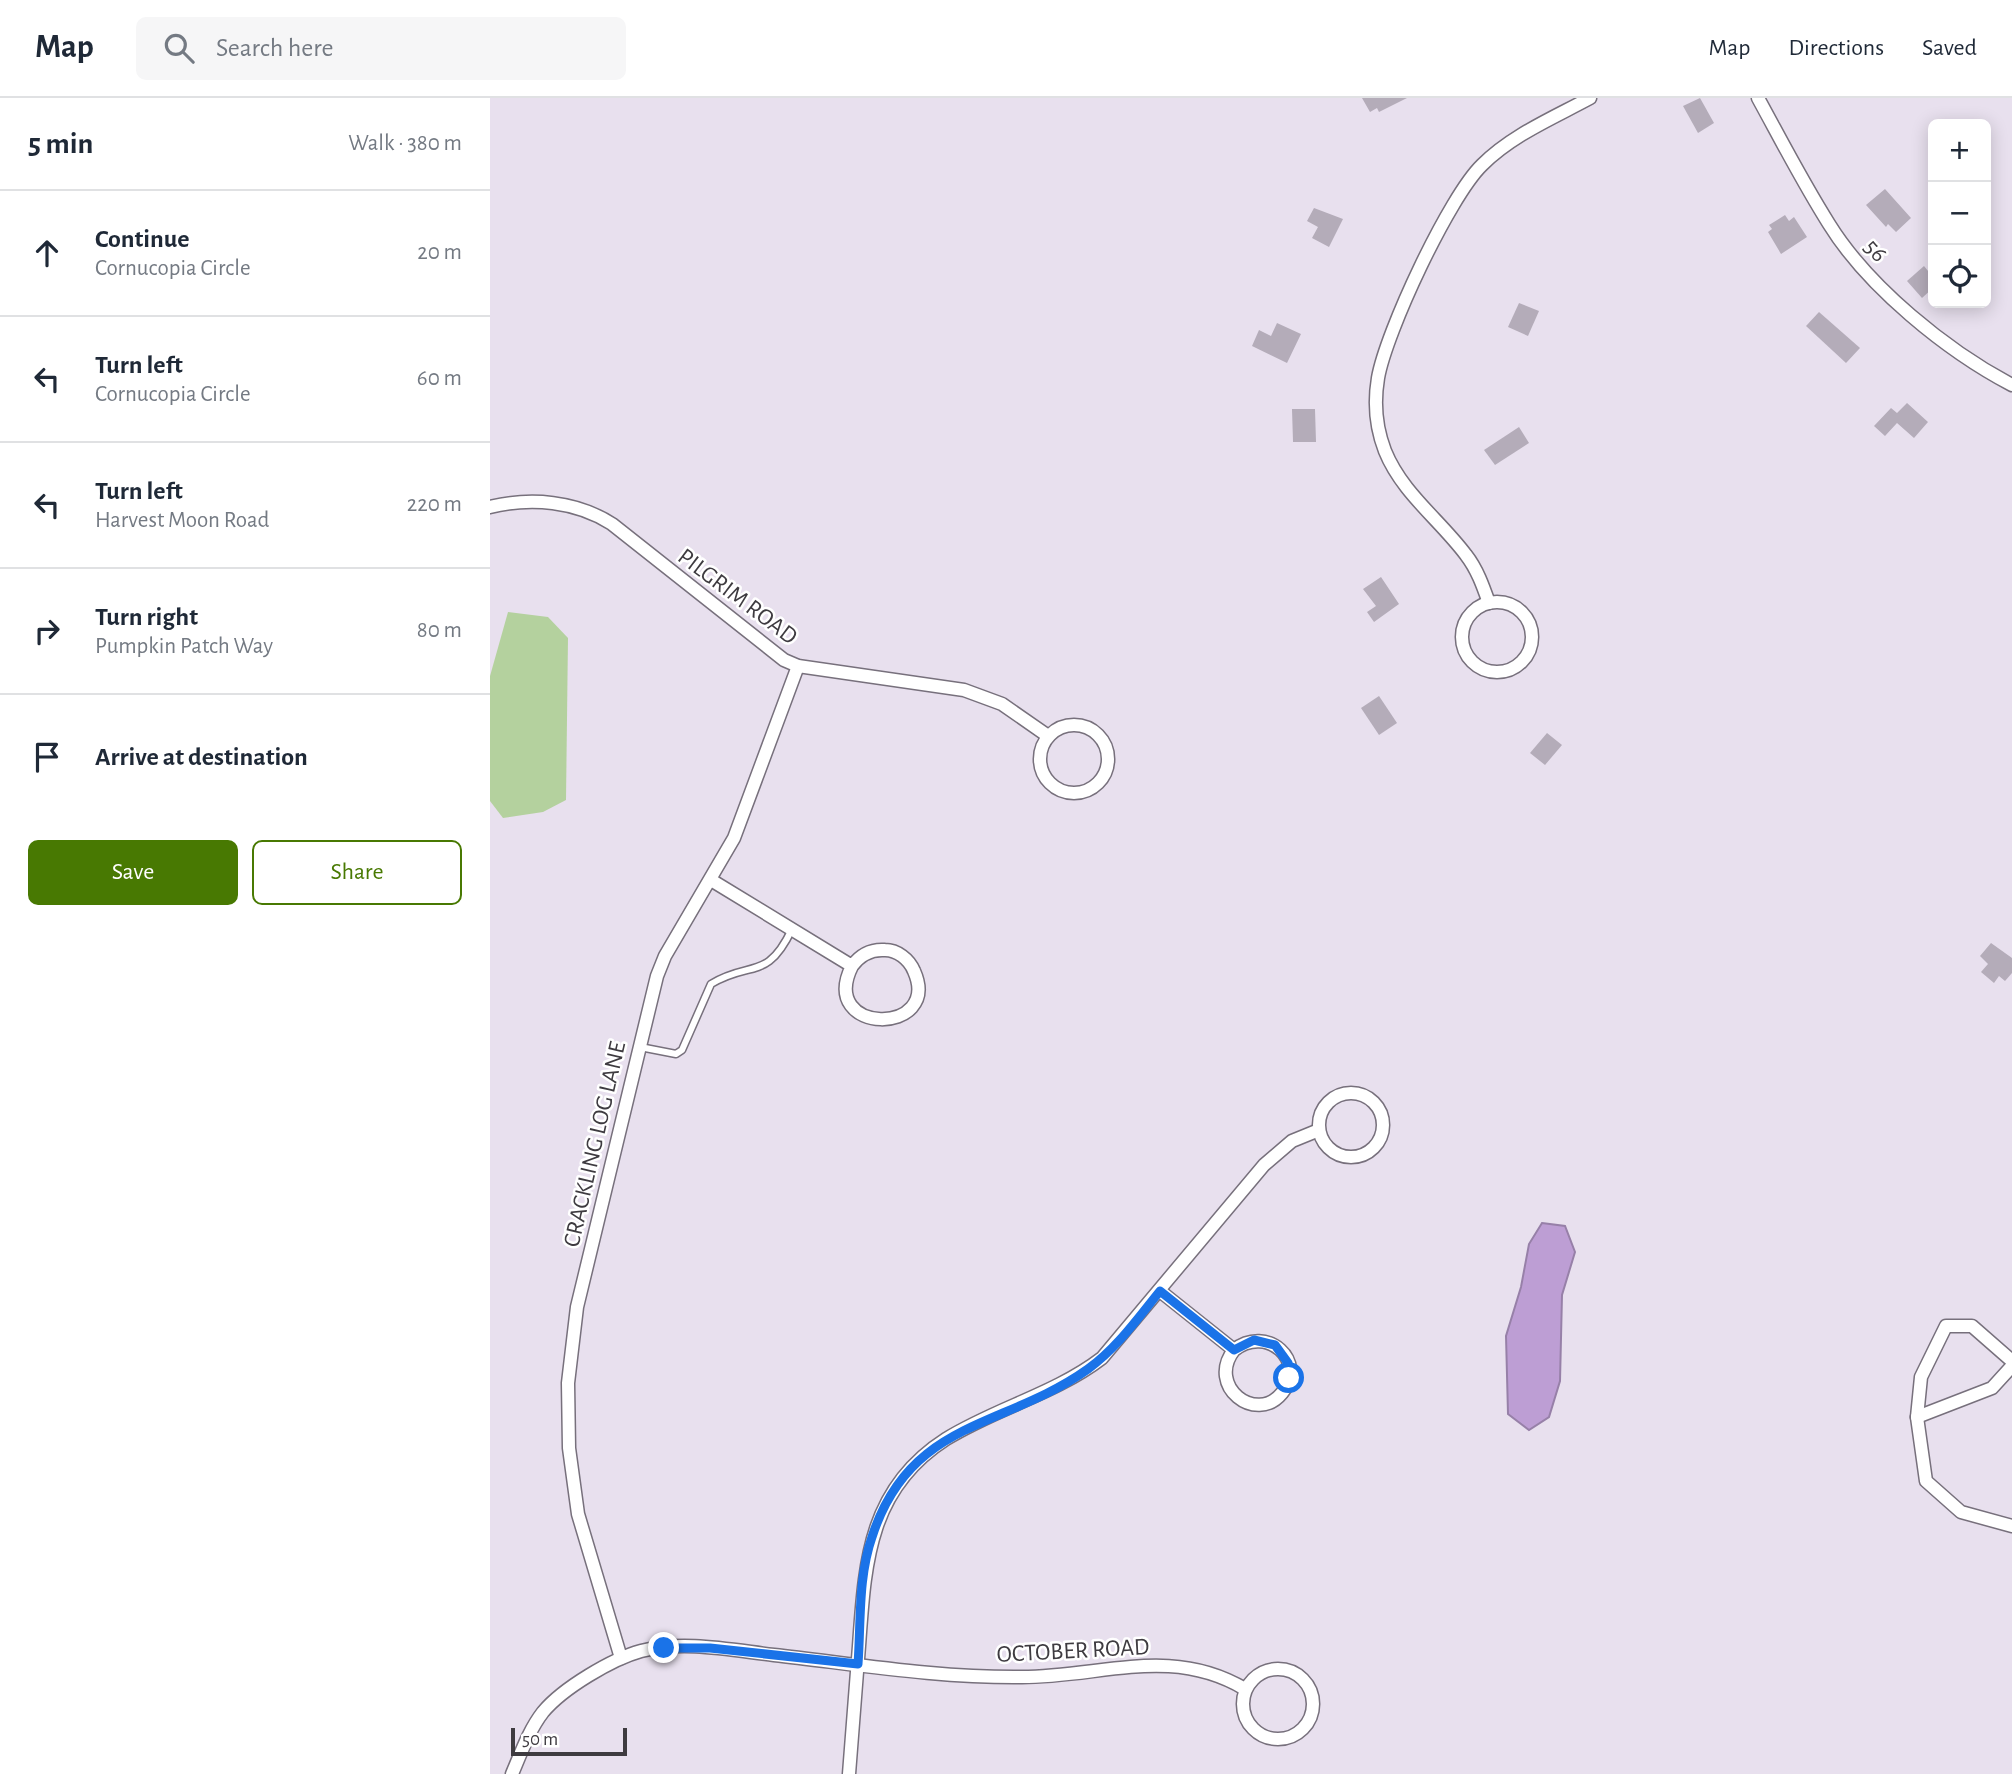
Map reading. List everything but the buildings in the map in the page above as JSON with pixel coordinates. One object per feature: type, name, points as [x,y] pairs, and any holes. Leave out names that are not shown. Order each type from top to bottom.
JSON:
[{"type":"street","points":[[1489,603],[1466,555],[1414,497],[1393,467],[1378,423],[1378,377],[1396,324],[1441,226],[1468,180],[1508,142],[1590,98]]},
{"type":"street","name":"56","points":[[1758,98],[1829,224],[1862,267],[1929,328],[2012,385]]},
{"type":"street","name":"PILGRIM ROAD","points":[[490,507],[524,501],[547,502],[602,517],[771,652],[798,666],[964,690],[1002,704],[1048,736]]},
{"type":"street","points":[[1489,603],[1512,605],[1524,615],[1531,628],[1530,650],[1521,663],[1508,671],[1493,673],[1478,667],[1467,657],[1462,643],[1465,621],[1475,609],[1489,603]]},
{"type":"street","name":"CRACKLING LOG LANE","points":[[621,1658],[578,1514],[569,1448],[568,1383],[577,1307],[650,995],[665,956],[737,831],[798,666]]},
{"type":"street","points":[[1073,724],[1094,730],[1104,741],[1108,754],[1107,768],[1101,781],[1089,790],[1075,793],[1061,791],[1049,783],[1040,763],[1041,749],[1048,736],[1059,728],[1073,724]]},
{"type":"street","points":[[711,880],[852,966]]},
{"type":"street","points":[[875,950],[889,950],[903,956],[912,966],[917,980],[917,994],[911,1007],[900,1016],[886,1021],[871,1020],[858,1012],[850,1001],[846,987],[852,966],[862,956],[875,950]]},
{"type":"street","points":[[1348,1093],[1369,1098],[1382,1115],[1383,1130],[1378,1142],[1369,1152],[1357,1157],[1332,1151],[1319,1130],[1324,1108],[1334,1098],[1348,1093]]},
{"type":"street","points":[[849,1774],[864,1572],[870,1540],[882,1510],[905,1476],[947,1439],[1087,1370],[1117,1343],[1264,1164],[1292,1141],[1319,1130]]},
{"type":"street","points":[[1160,1291],[1234,1350]]},
{"type":"street","points":[[1917,1417],[1992,1388],[2012,1364],[1972,1326],[1946,1326],[1921,1377],[1917,1417],[1926,1481],[1961,1512],[2012,1526]]},
{"type":"street","points":[[1261,1340],[1281,1350],[1290,1370],[1287,1384],[1280,1395],[1270,1402],[1257,1405],[1234,1394],[1227,1383],[1225,1370],[1234,1350],[1247,1342],[1261,1340]]},
{"type":"street","name":"OCTOBER ROAD","points":[[512,1774],[525,1743],[544,1712],[597,1669],[644,1651],[686,1647],[1023,1677],[1177,1665],[1216,1673],[1245,1689]]},
{"type":"street","points":[[1283,1669],[1297,1674],[1308,1685],[1313,1699],[1308,1722],[1299,1732],[1287,1738],[1274,1739],[1261,1735],[1251,1727],[1244,1715],[1245,1689],[1254,1677],[1268,1670],[1283,1669]]},
{"type":"lane","points":[[638,1047],[676,1054],[682,1050],[711,984],[719,978],[761,968],[783,950],[792,929]]},
{"type":"green space","points":[[508,612],[548,617],[568,638],[566,800],[543,812],[503,818],[490,801],[490,676]]},
{"type":"shaded area","points":[[1542,1223],[1565,1226],[1575,1252],[1562,1295],[1560,1381],[1549,1417],[1529,1430],[1508,1414],[1506,1336],[1521,1287],[1529,1244]]},
{"type":"route","points":[[664,1648],[710,1648],[858,1664],[864,1572],[870,1540],[882,1510],[900,1482],[921,1458],[947,1439],[1087,1370],[1117,1343],[1160,1291],[1234,1350],[1254,1340],[1275,1345],[1288,1363],[1289,1378]]}]
